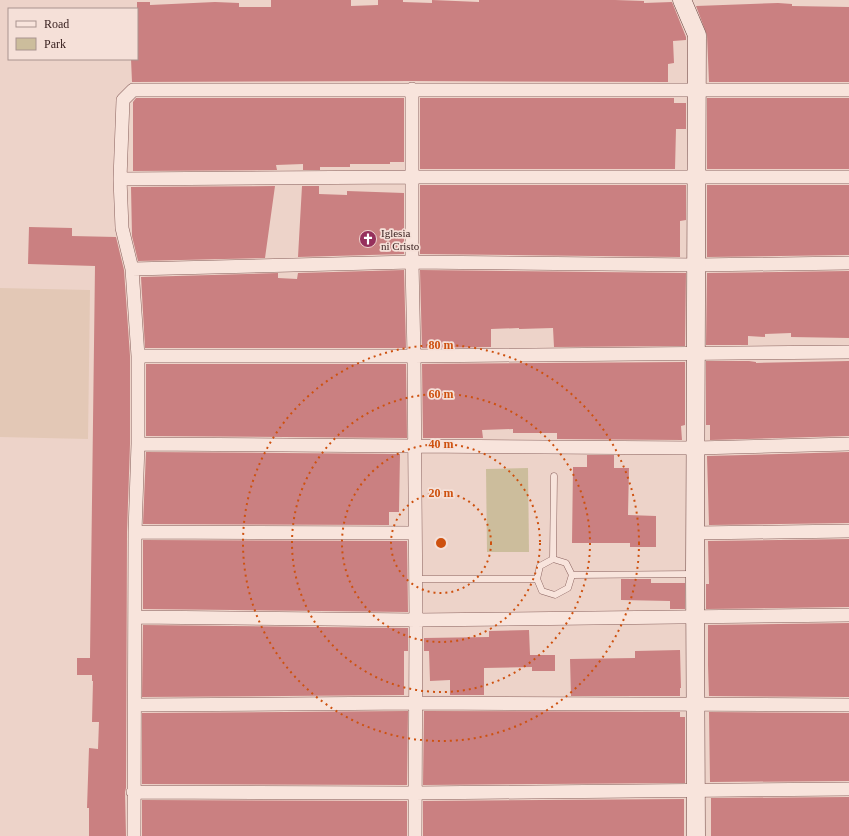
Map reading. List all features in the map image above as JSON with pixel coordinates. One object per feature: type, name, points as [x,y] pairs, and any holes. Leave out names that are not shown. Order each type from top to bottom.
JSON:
[{"type":"street","points":[[682,0],[697,36],[695,574],[696,836]]},
{"type":"street","points":[[412,89],[412,262],[416,533],[415,836]]},
{"type":"street","points":[[134,836],[135,532],[138,444],[138,356],[132,269],[122,228],[120,179],[123,100],[133,90],[849,90]]},
{"type":"street","points":[[120,179],[412,176],[849,177]]},
{"type":"street","points":[[132,269],[412,262],[697,265],[849,263]]},
{"type":"street","points":[[138,356],[414,356],[849,352]]},
{"type":"street","points":[[138,444],[696,448],[849,444]]},
{"type":"street","points":[[696,533],[849,531]]},
{"type":"street","points":[[135,532],[416,533]]},
{"type":"street","points":[[135,617],[416,620],[849,615]]},
{"type":"street","points":[[135,705],[416,703],[849,705]]},
{"type":"street","points":[[134,792],[414,793],[849,789]]},
{"type":"lane","points":[[553,559],[554,476]]},
{"type":"lane","points":[[553,559],[566,563],[572,575],[568,588],[555,595],[542,591],[537,579],[540,566],[553,559]]},
{"type":"lane","points":[[572,575],[695,574]]},
{"type":"lane","points":[[416,579],[537,579]]},
{"type":"shaded area","points":[[0,288],[90,290],[88,439],[0,437]]},
{"type":"green space","points":[[528,468],[529,552],[487,552],[486,469]]},
{"type":"building","points":[[271,0],[351,0],[351,6],[378,5],[378,0],[403,0],[403,2],[432,3],[432,0],[479,2],[479,0],[615,0],[644,1],[644,3],[672,2],[686,40],[673,41],[674,63],[668,64],[668,82],[132,82],[131,60],[138,60],[137,2],[150,2],[150,5],[215,2],[239,3],[239,7],[271,7]]},
{"type":"building","points":[[778,3],[792,4],[792,6],[849,7],[849,82],[709,82],[707,35],[696,6]]},
{"type":"building","points":[[136,98],[404,98],[404,162],[390,162],[390,164],[350,164],[350,167],[320,167],[320,170],[303,170],[303,164],[276,165],[277,170],[133,171],[133,102]]},
{"type":"building","points":[[420,98],[674,98],[674,103],[686,103],[686,129],[676,129],[675,169],[420,169]]},
{"type":"building","points":[[707,98],[849,98],[849,169],[707,169]]},
{"type":"building","points":[[420,185],[686,185],[686,220],[680,221],[680,257],[420,254]]},
{"type":"building","points":[[707,185],[849,185],[849,255],[707,257]]},
{"type":"building","points":[[275,186],[265,258],[138,261],[132,236],[131,187]]},
{"type":"building","points":[[302,186],[319,186],[319,194],[347,195],[347,191],[404,193],[404,254],[298,257]]},
{"type":"building","points":[[29,227],[72,228],[72,236],[116,237],[124,270],[130,356],[130,444],[127,532],[126,836],[89,836],[89,808],[87,808],[89,748],[98,749],[99,722],[92,722],[92,675],[77,675],[77,658],[90,658],[95,266],[28,264]]},
{"type":"building","points":[[404,270],[406,348],[145,348],[141,277],[278,273],[278,278],[297,279],[298,273]]},
{"type":"building","points":[[420,270],[686,273],[685,346],[554,347],[553,328],[519,328],[491,329],[491,347],[422,348]]},
{"type":"building","points":[[849,271],[849,338],[791,337],[791,333],[765,334],[765,337],[748,336],[748,345],[706,345],[707,273]]},
{"type":"building","points":[[706,361],[749,361],[756,363],[849,361],[849,436],[710,440],[710,425],[706,425]]},
{"type":"building","points":[[685,362],[685,425],[681,426],[682,440],[557,439],[557,433],[513,433],[513,429],[482,430],[483,438],[423,438],[422,364]]},
{"type":"building","points":[[146,364],[406,364],[407,438],[146,436]]},
{"type":"building","points":[[146,452],[400,454],[399,512],[389,512],[389,525],[143,524]]},
{"type":"building","points":[[849,452],[849,523],[709,525],[707,456]]},
{"type":"building","points":[[587,455],[614,455],[614,468],[629,468],[628,515],[656,516],[656,547],[630,547],[630,543],[572,543],[573,467],[587,467]]},
{"type":"building","points":[[849,539],[849,607],[706,609],[706,584],[709,584],[708,541]]},
{"type":"building","points":[[143,540],[407,541],[408,612],[143,609]]},
{"type":"building","points":[[621,579],[651,579],[651,583],[685,583],[685,609],[670,609],[670,601],[621,600]]},
{"type":"building","points":[[849,623],[849,697],[709,696],[708,625]]},
{"type":"building","points":[[143,625],[408,628],[408,651],[404,651],[404,695],[142,697]]},
{"type":"building","points":[[529,630],[530,655],[555,655],[555,671],[532,671],[532,667],[484,668],[484,695],[450,695],[450,680],[430,681],[429,651],[424,651],[424,638],[489,637],[489,631]]},
{"type":"building","points":[[680,650],[680,696],[571,696],[570,659],[635,658],[635,651]]},
{"type":"building","points":[[408,711],[407,785],[142,784],[142,713]]},
{"type":"building","points":[[424,711],[680,712],[680,717],[685,717],[685,783],[423,785]]},
{"type":"building","points":[[709,712],[849,713],[849,781],[710,782]]},
{"type":"building","points":[[849,797],[849,836],[711,836],[711,798]]},
{"type":"building","points":[[684,799],[684,836],[423,836],[423,801]]},
{"type":"building","points":[[142,800],[407,801],[407,836],[142,836]]},
{"type":"place","name":"Iglesia ni Cristo","points":[[368,239]]}]
